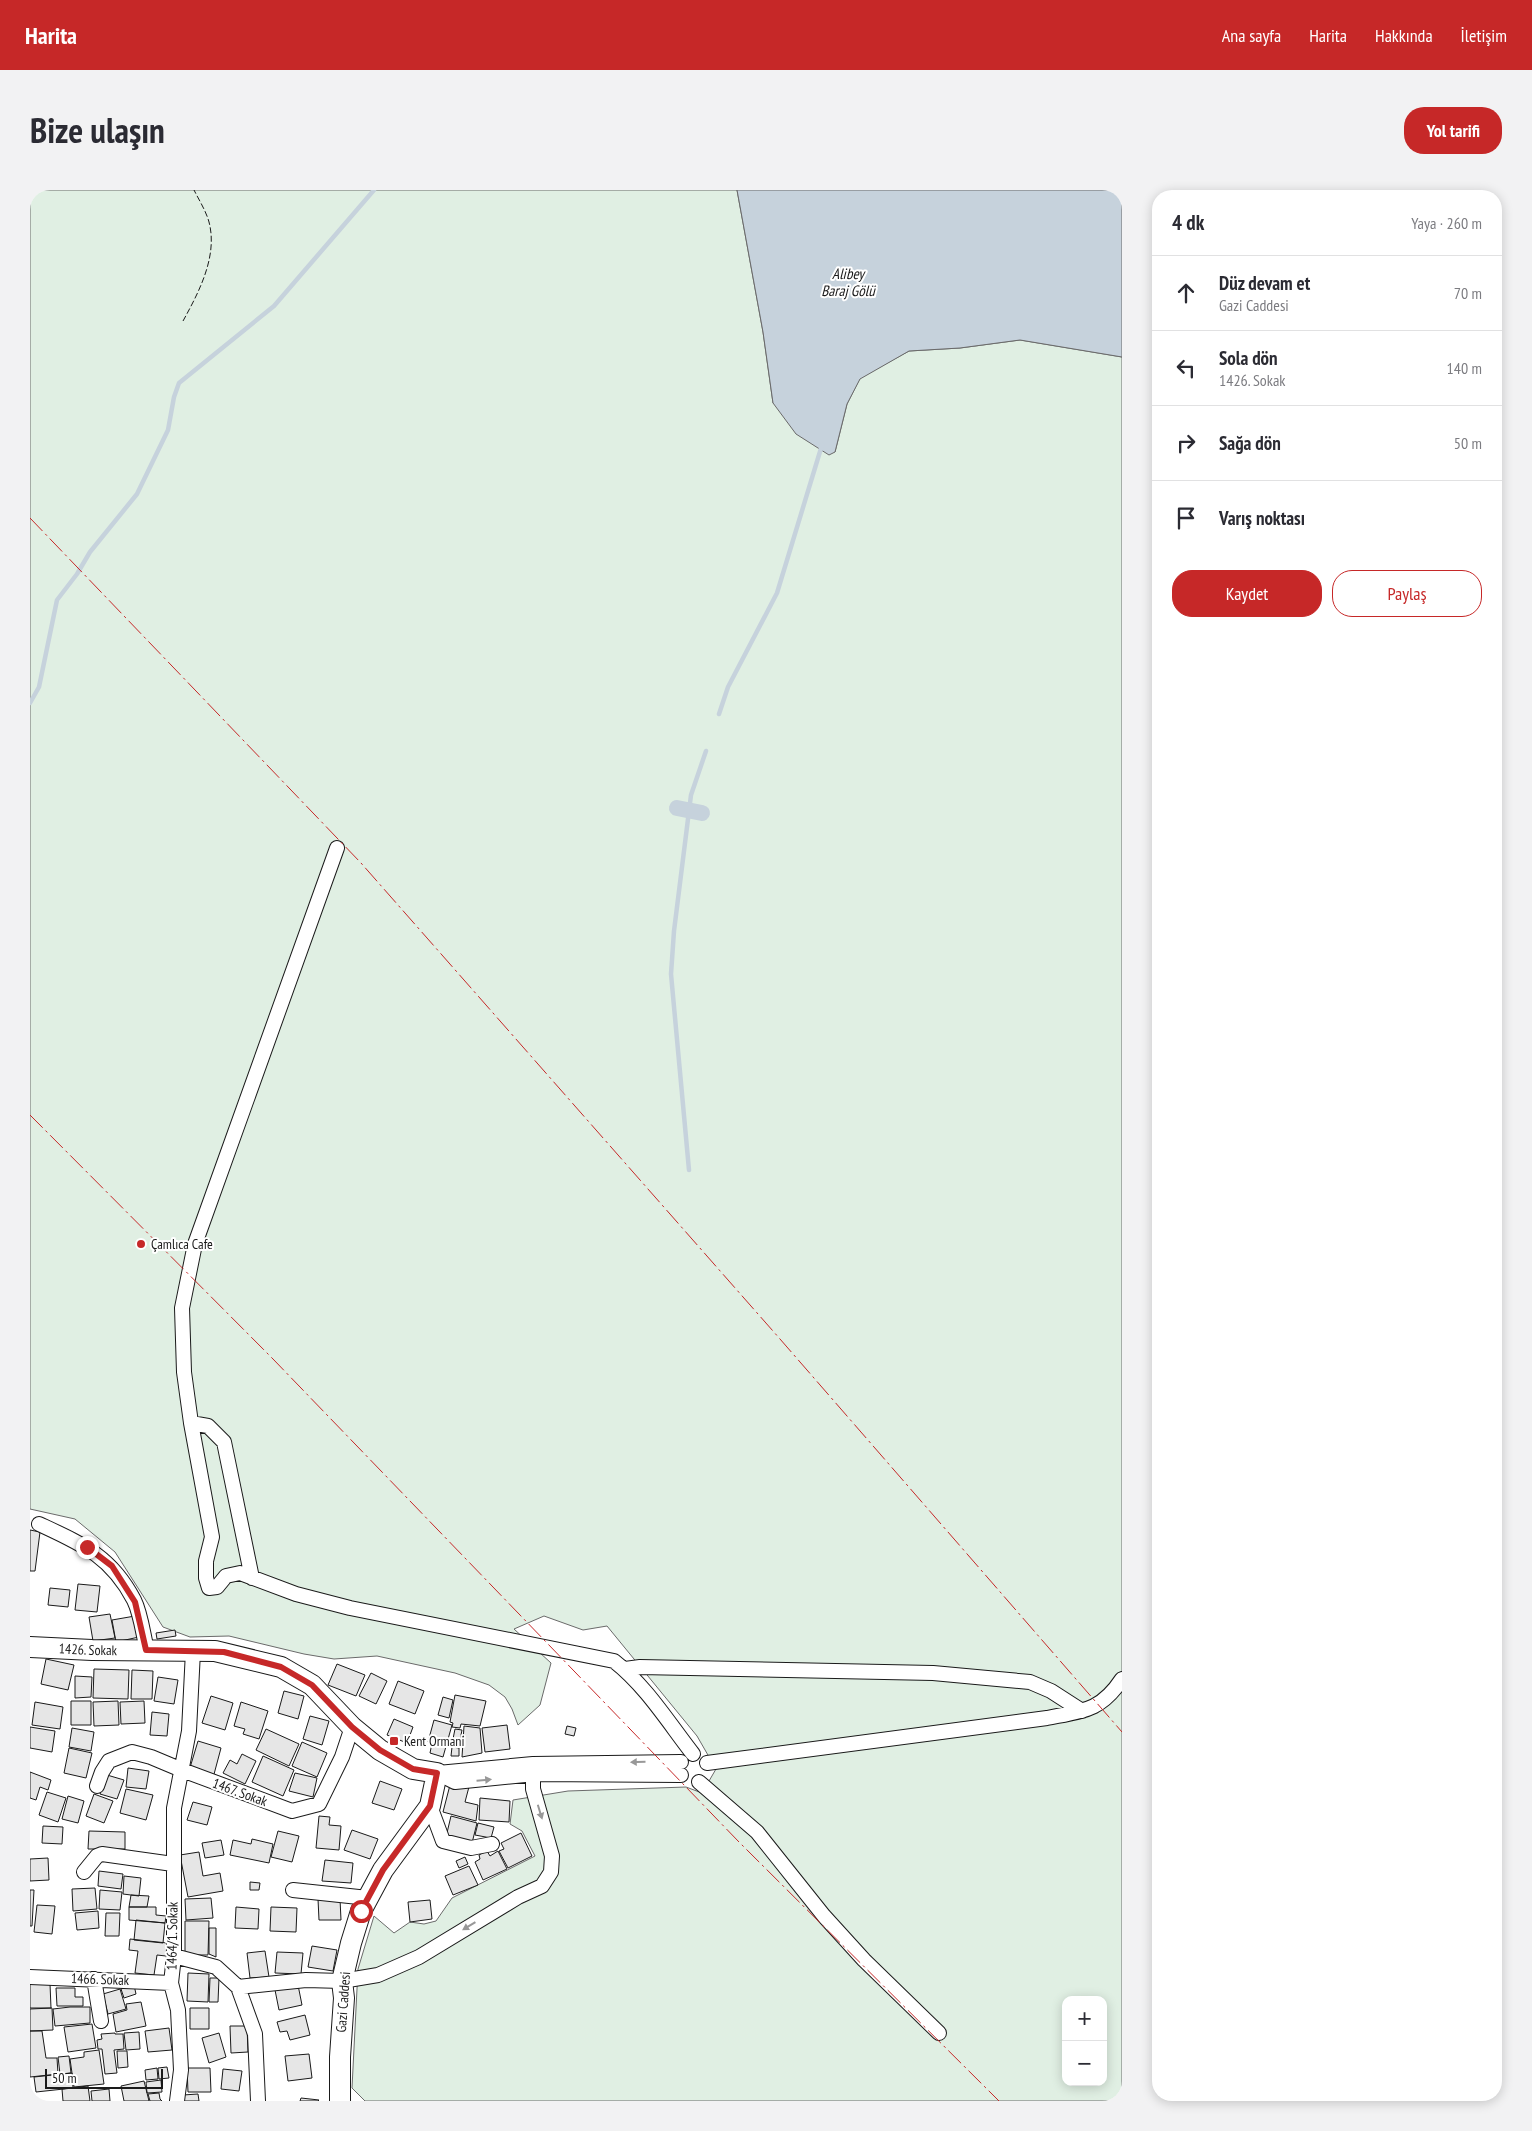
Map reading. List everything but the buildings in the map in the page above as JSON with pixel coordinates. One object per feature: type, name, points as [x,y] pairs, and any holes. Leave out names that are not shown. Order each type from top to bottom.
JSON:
[{"type":"main road","name":"1426. Sokak","points":[[30,1647],[224,1652],[281,1667],[312,1685],[352,1727],[380,1750],[413,1769],[437,1773]]},
{"type":"main road","name":"Gazi Caddesi","points":[[340,2101],[340,2058],[344,1998],[342,1981],[351,1943],[361,1911],[368,1898],[398,1848],[430,1806],[437,1773]]},
{"type":"street","points":[[337,848],[196,1244],[182,1308],[184,1372],[191,1423],[212,1537],[206,1561],[206,1578],[209,1588],[218,1587],[226,1576],[240,1573],[296,1594],[350,1608],[614,1660],[653,1700],[693,1754],[703,1757],[707,1763],[707,1775],[699,1782]]},
{"type":"street","points":[[191,1423],[208,1426],[224,1442],[252,1578]]},
{"type":"street","points":[[39,1524],[87,1547],[112,1566],[135,1602],[146,1650]]},
{"type":"street","name":"1464/1. Sokak","points":[[177,2101],[181,2070],[178,2010],[170,1983],[174,1956],[174,1808],[189,1730],[193,1651]]},
{"type":"street","points":[[624,1669],[640,1667],[943,1674],[1030,1682],[1051,1691],[1082,1711]]},
{"type":"street","points":[[707,1763],[1022,1722],[1082,1711],[1100,1704],[1113,1693],[1122,1679]]},
{"type":"street","name":"1467. Sokak","points":[[98,1786],[102,1772],[109,1762],[132,1752],[151,1757],[292,1810],[308,1808],[319,1804],[342,1757],[352,1727]]},
{"type":"street","points":[[693,1754],[684,1758],[681,1769],[687,1782],[699,1782],[757,1832],[824,1916],[939,2034]]},
{"type":"street","points":[[437,1773],[455,1782],[533,1769],[681,1769]]},
{"type":"street","points":[[238,1987],[306,1980],[342,1981],[378,1976],[404,1964],[518,1897],[542,1886],[551,1872],[552,1856],[533,1789],[533,1769]]},
{"type":"street","points":[[430,1806],[443,1841],[471,1848],[492,1844]]},
{"type":"street","points":[[84,1872],[97,1856],[102,1854],[173,1864]]},
{"type":"street","points":[[293,1890],[368,1898]]},
{"type":"street","points":[[174,1956],[216,1967],[238,1987],[255,2034],[258,2101]]},
{"type":"street","name":"1466. Sokak","points":[[30,1977],[170,1983]]},
{"type":"street","points":[[94,1979],[101,2021]]},
{"type":"green space","points":[[30,190],[737,190],[763,332],[773,403],[835,452],[847,404],[860,378],[909,351],[960,348],[1020,340],[1122,357],[1122,2101],[365,2101],[352,2088],[358,1969],[374,1916],[394,1933],[410,1922],[424,1924],[436,1921],[452,1898],[535,1856],[522,1831],[510,1824],[513,1800],[568,1791],[686,1787],[702,1793],[716,1769],[697,1736],[607,1626],[583,1630],[544,1616],[514,1629],[551,1663],[540,1705],[518,1725],[505,1697],[489,1685],[455,1673],[377,1656],[334,1659],[304,1654],[229,1636],[190,1637],[163,1627],[115,1552],[75,1519],[30,1509]]},
{"type":"water","name":"Alibey Baraj Gölü","points":[[737,190],[1122,190],[1122,357],[1020,340],[960,348],[909,351],[860,379],[847,404],[835,452],[829,455],[796,434],[773,403],[763,332]]},
{"type":"waterway","points":[[30,703],[39,687],[57,600],[77,574],[90,552],[137,494],[168,430],[174,397],[179,383],[274,306],[374,190]]},
{"type":"waterway","points":[[719,714],[728,687],[777,593],[822,445]]},
{"type":"waterway","points":[[689,1170],[671,974],[674,931],[691,795],[706,751]]},
{"type":"waterway","points":[[677,808],[702,813]]},
{"type":"fence","points":[[183,321],[201,286],[211,248],[209,222],[194,190]]},
{"type":"power","points":[[30,518],[361,863],[780,1339],[1122,1732]]},
{"type":"power","points":[[30,1115],[273,1359],[739,1842],[999,2101]]},
{"type":"place","name":"Çamlıca Cafe","points":[[141,1244]]},
{"type":"place","name":"Kent Ormani","points":[[394,1741]]},
{"type":"route","points":[[87,1547],[112,1566],[135,1602],[146,1650],[224,1652],[281,1667],[312,1685],[352,1727],[380,1750],[413,1769],[437,1773],[430,1806],[383,1870],[361,1911]]}]
